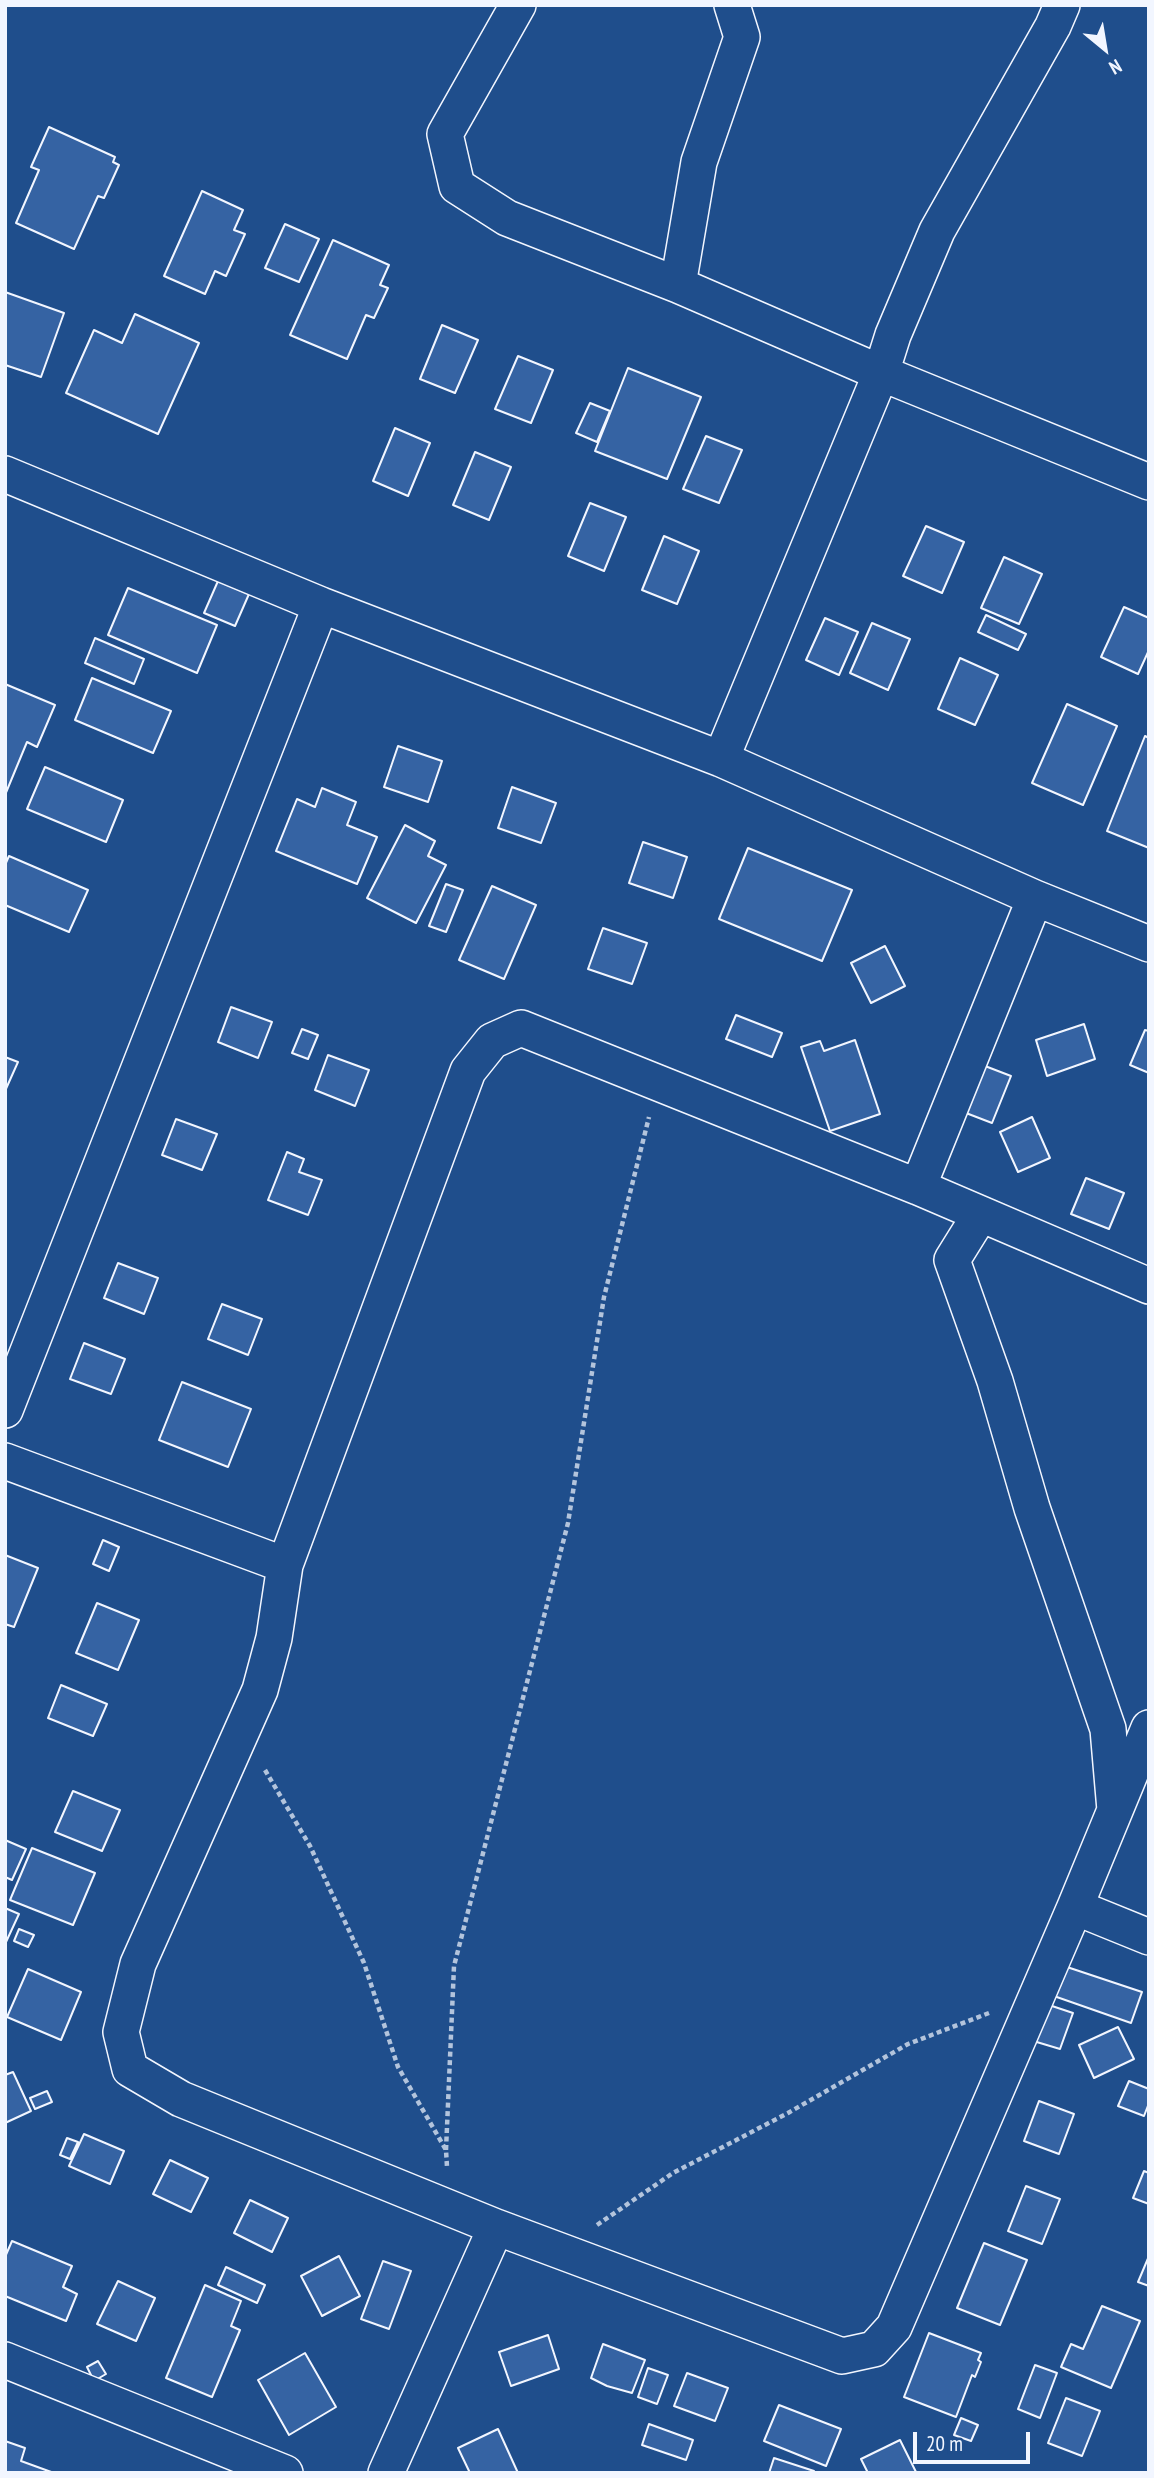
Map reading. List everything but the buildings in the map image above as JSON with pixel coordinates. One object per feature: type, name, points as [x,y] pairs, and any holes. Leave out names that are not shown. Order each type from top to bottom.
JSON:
[{"type":"street","points":[[518,5],[445,134],[457,186],[507,218],[678,285],[881,373],[1149,482]]},
{"type":"street","points":[[678,285],[699,162],[742,37],[732,5]]},
{"type":"street","points":[[721,759],[937,231],[1053,26],[1062,5]]},
{"type":"street","points":[[5,474],[321,604],[721,759],[1035,898],[1149,944]]},
{"type":"street","points":[[5,1410],[321,604]]},
{"type":"street","points":[[918,1188],[1035,898]]},
{"type":"street","points":[[1149,1286],[918,1188],[521,1028],[492,1041],[468,1072],[285,1565],[274,1638],[260,1690],[138,1964],[121,2032],[130,2069],[181,2098],[496,2227],[842,2356],[874,2349],[894,2327],[1149,1728]]},
{"type":"street","points":[[981,1215],[952,1260],[995,1381],[1032,1508],[1108,1729],[1115,1810]]},
{"type":"street","points":[[5,1461],[285,1565]]},
{"type":"street","points":[[1075,1907],[1149,1937]]},
{"type":"street","points":[[386,2473],[496,2227]]},
{"type":"street","points":[[5,2360],[285,2473]]},
{"type":"path","points":[[451,2209],[446,2150],[454,1966],[568,1523],[604,1297],[648,1119],[662,1084]]},
{"type":"path","points":[[242,1731],[310,1846],[364,1964],[398,2067],[446,2150]]},
{"type":"path","points":[[559,2250],[673,2173],[788,2113],[908,2043],[1036,1997]]}]
